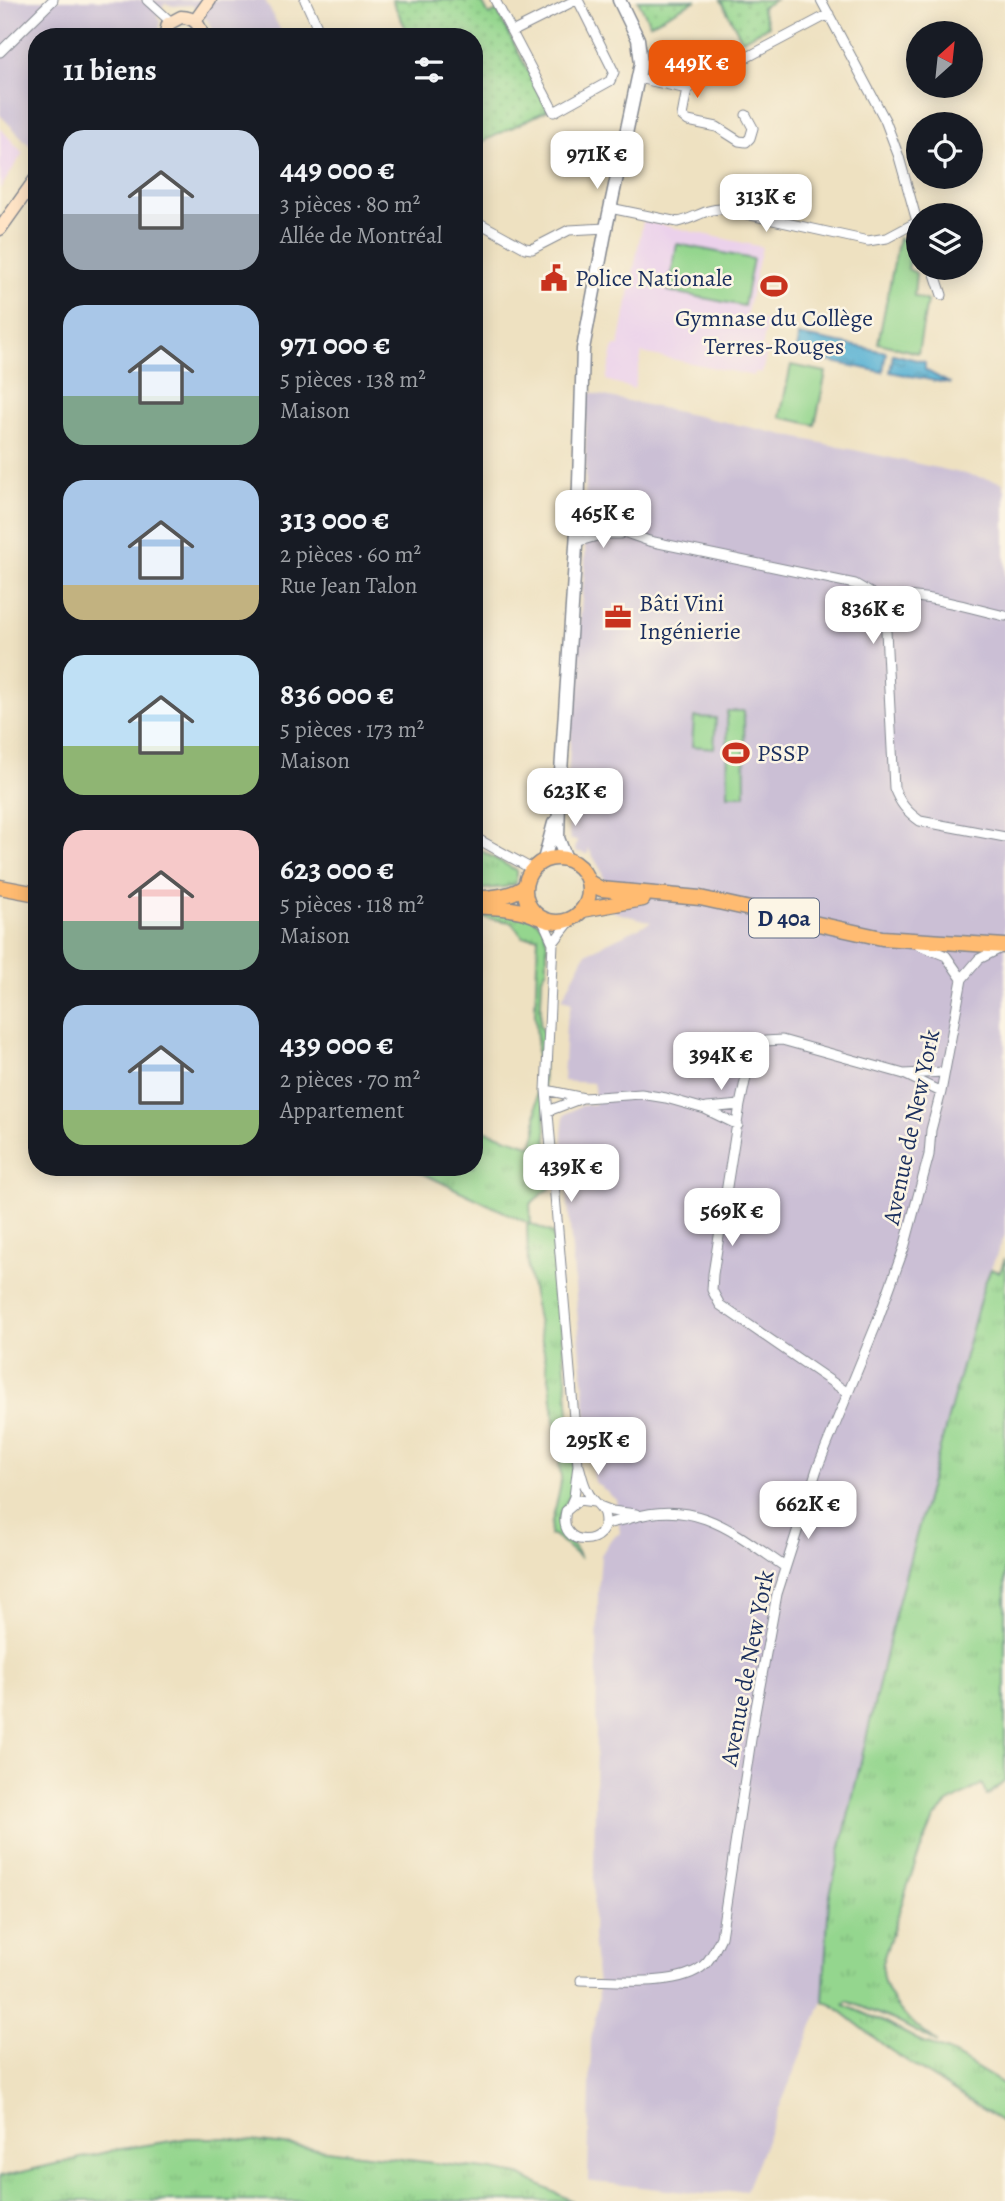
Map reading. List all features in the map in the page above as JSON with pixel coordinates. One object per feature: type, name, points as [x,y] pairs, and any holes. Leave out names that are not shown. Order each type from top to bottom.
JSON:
[{"type":"main road","points":[[195,21],[210,0]]},
{"type":"main road","points":[[167,28],[171,22],[181,17],[195,21],[200,28]]},
{"type":"main road","points":[[0,229],[28,190]]},
{"type":"main road","points":[[483,898],[519,891],[538,865],[552,858],[566,859],[580,867],[589,882],[588,901],[577,915],[552,922],[511,909],[483,907]]},
{"type":"main road","name":"D 40a","points":[[589,882],[601,889],[700,898],[853,933],[908,941],[1005,946]]},
{"type":"main road","points":[[525,886],[527,901],[540,918]]},
{"type":"main road","points":[[0,887],[28,892]]},
{"type":"main road","name":"D 40a","points":[[577,915],[661,896]]},
{"type":"street","points":[[0,52],[53,0]]},
{"type":"street","points":[[148,0],[171,22]]},
{"type":"street","points":[[304,0],[318,28]]},
{"type":"street","points":[[495,0],[554,112],[610,80],[614,72],[577,0],[512,32]]},
{"type":"street","points":[[566,859],[558,838],[559,802],[578,516],[583,349],[641,52],[638,39],[619,0]]},
{"type":"street","points":[[821,0],[886,120],[900,156],[912,203]]},
{"type":"street","points":[[638,78],[687,89],[829,14]]},
{"type":"street","points":[[687,89],[682,116],[688,121],[717,127],[739,141],[746,142],[751,138],[753,128],[746,116]]},
{"type":"street","points":[[610,208],[678,222],[706,210],[723,209],[868,241],[887,238],[906,230]]},
{"type":"street","points":[[483,225],[525,248],[532,249],[569,230],[606,228]]},
{"type":"street","points":[[937,280],[942,295]]},
{"type":"street","points":[[578,516],[649,541],[855,584],[879,598],[886,611],[894,788],[900,803],[920,821],[1005,837]]},
{"type":"street","points":[[576,542],[604,534],[626,534]]},
{"type":"street","points":[[879,598],[913,596],[1005,616]]},
{"type":"street","points":[[483,840],[538,865],[559,802]]},
{"type":"street","points":[[553,943],[563,928],[577,915]]},
{"type":"street","points":[[540,918],[553,943],[546,1090],[578,1465],[584,1486],[605,1518],[604,1525],[594,1538],[576,1538],[565,1525],[564,1518],[574,1497],[578,1465]]},
{"type":"street","points":[[908,941],[946,956],[962,979],[979,960],[1005,946]]},
{"type":"street","name":"Avenue de New York","points":[[581,1980],[673,1978],[693,1972],[703,1966],[723,1931],[762,1672],[777,1594],[817,1469],[904,1248],[929,1155],[931,1130],[941,1092],[962,979]]},
{"type":"street","points":[[848,1393],[720,1305],[714,1298],[713,1274],[751,1053],[759,1043],[772,1039],[782,1040],[904,1074],[941,1092]]},
{"type":"street","points":[[904,1074],[944,1072]]},
{"type":"street","points":[[546,1090],[584,1098]]},
{"type":"street","points":[[548,1111],[584,1098],[641,1094],[666,1097],[705,1109],[738,1125]]},
{"type":"street","points":[[705,1109],[740,1105]]},
{"type":"street","points":[[570,1506],[579,1500],[612,1511],[638,1515],[678,1513],[700,1516],[722,1525],[785,1567]]},
{"type":"street","points":[[604,1525],[638,1515]]},
{"type":"shaded area","points":[[0,0],[265,0],[279,28],[211,28],[192,5],[173,6],[165,3],[157,16],[160,28],[28,28],[28,144],[0,115]]},
{"type":"shaded area","points":[[0,128],[23,153],[0,189]]},
{"type":"shaded area","points":[[643,221],[762,247],[746,316],[767,321],[762,348],[767,350],[762,373],[755,372],[754,376],[642,353],[634,389],[606,380],[614,346],[619,346]]},
{"type":"shaded area","points":[[586,392],[1002,482],[1005,491],[1005,1235],[984,1285],[895,1614],[829,1899],[823,2001],[746,2190],[702,2194],[588,2181],[591,2039],[599,1996],[593,1937],[598,1593],[601,1555],[611,1539],[620,1533],[616,1500],[595,1482],[589,1449],[562,1135],[564,1115],[580,1106],[595,1104],[594,1088],[593,1083],[563,1081],[566,1024],[572,1002],[562,999],[586,953],[651,922],[614,912],[601,870],[588,848],[588,854],[575,851],[577,840],[570,840],[566,811],[573,693],[585,565]]},
{"type":"green space","points":[[392,0],[481,0],[489,15],[497,11],[548,110],[483,142],[483,28],[406,28]]},
{"type":"green space","points":[[638,0],[696,0],[650,24]]},
{"type":"green space","points":[[721,0],[775,0],[761,8],[769,26],[742,40]]},
{"type":"green space","points":[[899,238],[906,241],[906,280],[915,280],[914,296],[927,301],[918,353],[878,343]]},
{"type":"green space","points":[[677,244],[753,259],[744,306],[668,291]]},
{"type":"green space","points":[[791,365],[826,372],[815,425],[780,417]]},
{"type":"green space","name":"PSSP","points":[[727,711],[744,711],[745,795],[728,795]]},
{"type":"green space","points":[[694,717],[716,718],[714,748],[692,746]]},
{"type":"green space","points":[[483,852],[516,870],[516,884],[483,889]]},
{"type":"green space","points":[[483,910],[532,917],[543,927],[547,942],[547,969],[542,977],[540,1025],[544,1034],[543,1088],[550,1189],[530,1204],[531,1224],[553,1233],[574,1469],[571,1492],[560,1514],[559,1523],[562,1533],[579,1557],[554,1535],[550,1535],[561,1477],[550,1383],[528,1268],[527,1225],[530,1224],[428,1176],[483,1176],[483,1130],[532,1146],[536,1133],[535,1013],[538,937],[523,937],[511,922],[483,917]]},
{"type":"green space","points":[[1005,1258],[1005,1781],[987,1796],[982,1784],[947,1804],[934,1819],[916,1861],[882,1963],[886,1988],[892,1999],[908,2019],[938,2043],[896,2021],[847,2001],[844,2005],[924,2043],[948,2051],[1005,2085],[1005,2124],[890,2050],[830,2003],[823,2001],[829,1899],[895,1614],[984,1285],[991,1269],[1000,1272]]},
{"type":"green space","points":[[189,2138],[226,2138],[492,2170],[519,2175],[572,2201],[0,2201],[0,2177],[115,2150]]},
{"type":"water","points":[[798,335],[886,352],[883,372],[797,355]]},
{"type":"water","points":[[893,354],[925,362],[925,370],[951,384],[890,372]]},
{"type":"place","name":"Police Nationale","points":[[554,278]]},
{"type":"place","name":"Gymnase du Collège Terres-Rouges","points":[[774,286]]},
{"type":"place","name":"Bâti Vini Ingénierie","points":[[618,617]]},
{"type":"place","name":"PSSP","points":[[736,753]]}]
